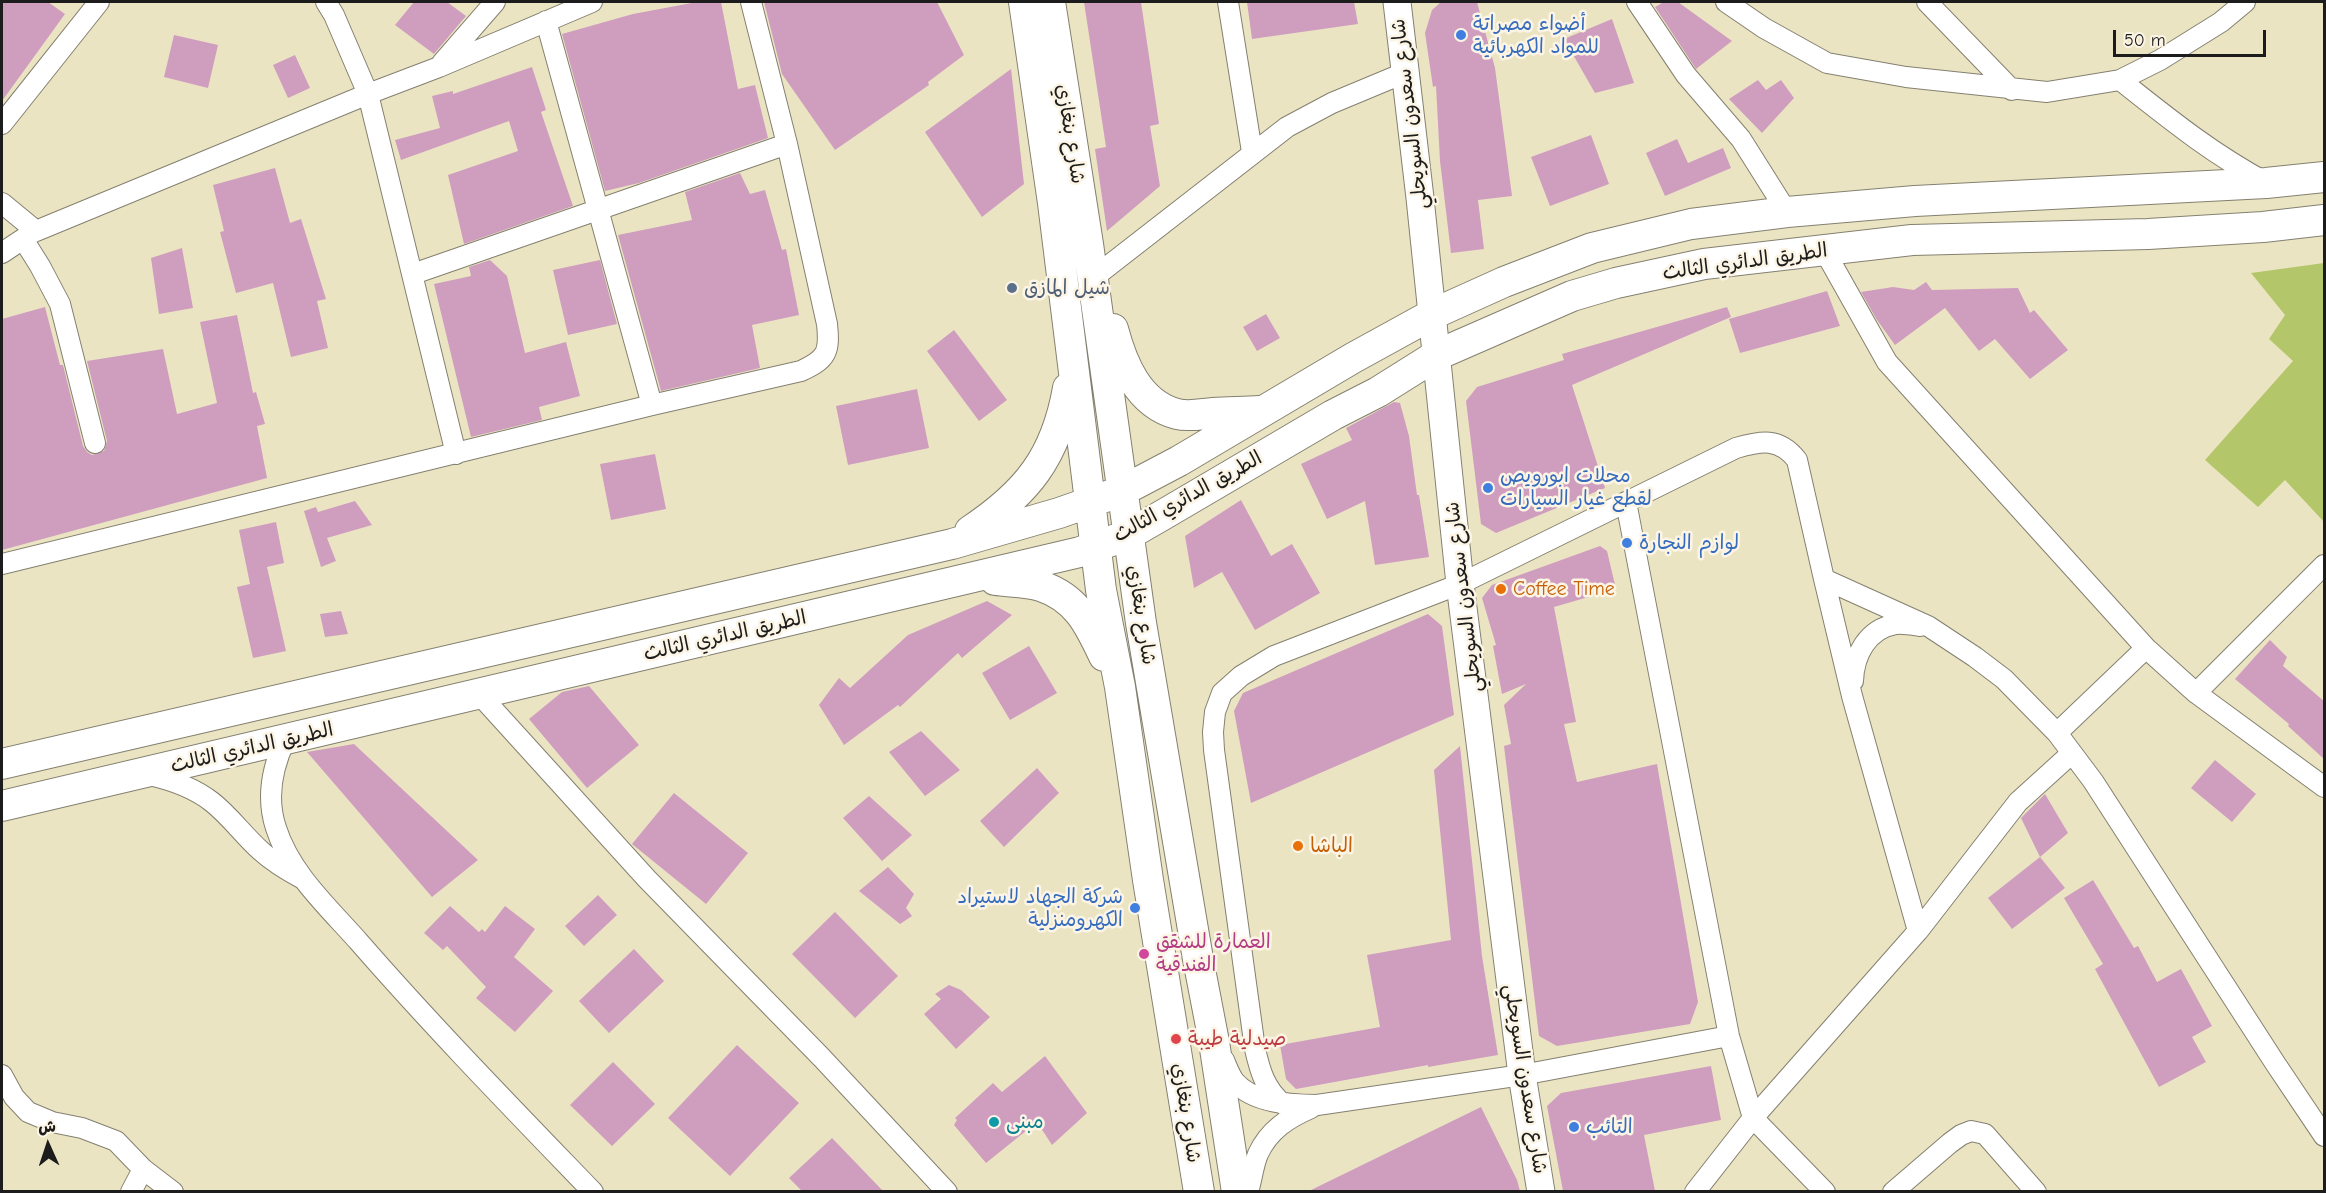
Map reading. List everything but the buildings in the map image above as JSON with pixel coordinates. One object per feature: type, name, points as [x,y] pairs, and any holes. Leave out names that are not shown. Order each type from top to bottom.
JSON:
[{"type":"main road","name":"شارع سعدون السويحلي","points":[[1398,2],[1460,584],[1522,1075],[1541,1191]]},
{"type":"main road","name":"شارع بنغازي","points":[[1030,3],[1088,244],[1128,534],[1237,1191]]},
{"type":"main road","name":"شارع بنغازي","points":[[1030,3],[1101,590],[1120,687],[1148,880],[1199,1191]]},
{"type":"main road","name":"الطريق الدائري الثالث","points":[[2,764],[952,544],[1048,516],[1122,491],[1179,461],[1432,314],[1504,282],[1592,248],[1692,224],[1787,212],[1915,201],[2266,183],[2325,177]]},
{"type":"main road","name":"الطريق الدائري الثالث","points":[[2,806],[1057,559],[1128,534],[1333,415],[1378,392],[1437,355],[1572,296],[1616,283],[1704,264],[1912,240],[2148,234],[2263,227],[2325,220]]},
{"type":"main road","points":[[1088,244],[1119,351],[1131,378],[1152,401],[1177,414],[1263,411]]},
{"type":"main road","points":[[952,544],[1007,504],[1028,483],[1044,461],[1057,433],[1064,408],[1072,358]]},
{"type":"main road","points":[[978,576],[1040,586],[1060,594],[1077,607],[1120,687]]},
{"type":"street","points":[[2,124],[99,2]]},
{"type":"street","points":[[326,2],[334,15],[368,93],[456,454]]},
{"type":"street","points":[[438,67],[495,2]]},
{"type":"street","points":[[2,253],[29,235],[592,2]]},
{"type":"street","points":[[2,564],[652,405],[801,371],[816,364],[827,354],[827,324],[787,144],[751,2]]},
{"type":"street","points":[[1228,2],[1252,152]]},
{"type":"street","points":[[1637,2],[1686,75],[1741,139],[1787,212]]},
{"type":"street","points":[[1726,2],[1764,28],[1827,63],[1906,77],[2047,92],[2120,80],[2160,60],[2221,22],[2245,2]]},
{"type":"street","points":[[1927,2],[2012,90]]},
{"type":"street","points":[[546,21],[652,405]]},
{"type":"street","points":[[1098,274],[1287,127],[1332,103],[1404,73]]},
{"type":"street","points":[[2120,80],[2190,136],[2228,162],[2266,183]]},
{"type":"street","points":[[413,274],[597,212],[787,144]]},
{"type":"street","points":[[2,203],[29,235],[40,266],[64,312],[95,443]]},
{"type":"street","points":[[1824,250],[1887,362],[2146,648],[2196,693],[2325,787]]},
{"type":"street","points":[[1283,1104],[1264,1083],[1256,1049],[1214,750],[1215,712],[1222,693],[1240,676],[1274,656],[1460,584],[1736,448],[1757,442],[1772,443],[1788,449],[1797,460],[1852,696],[1918,931]]},
{"type":"street","points":[[1626,502],[1729,1036],[1753,1118],[1825,1191]]},
{"type":"street","points":[[2196,693],[2325,565]]},
{"type":"street","points":[[1824,579],[1928,626],[1975,657],[2004,679],[2056,733],[2093,781],[2275,1063],[2325,1136]]},
{"type":"street","points":[[1852,696],[1854,664],[1869,637],[1896,624],[1928,626]]},
{"type":"street","points":[[2056,733],[2146,648]]},
{"type":"street","points":[[480,695],[647,879],[822,1058],[947,1191]]},
{"type":"street","points":[[285,740],[277,758],[272,779],[271,806],[276,829],[287,853],[305,880],[433,1026],[593,1191]]},
{"type":"street","points":[[1695,1191],[1753,1118],[1918,931],[2018,802],[2072,753]]},
{"type":"street","points":[[141,773],[174,781],[213,802],[270,860],[305,880]]},
{"type":"street","points":[[1214,1042],[1236,1083],[1259,1097],[1283,1104],[1317,1105],[1522,1075],[1729,1036]]},
{"type":"street","points":[[2,1075],[14,1097],[28,1112],[52,1122],[82,1128],[116,1141],[143,1169],[173,1191]]},
{"type":"street","points":[[1248,1191],[1258,1155],[1267,1138],[1282,1123],[1317,1105]]},
{"type":"street","points":[[1893,1191],[1950,1143],[1971,1131],[1985,1134],[2036,1191]]},
{"type":"street","points":[[131,1191],[143,1169]]},
{"type":"green space","points":[[2324,263],[2324,522],[2285,480],[2258,507],[2205,460],[2293,361],[2269,339],[2285,315],[2251,273]]},
{"type":"place","name":"أضواء مصراتة للمواد الكهربائية","points":[[1461,35]]},
{"type":"place","name":"شيل المازق","points":[[1012,288]]},
{"type":"place","name":"محلات ابورويص لقطع غيار السيارات","points":[[1488,488]]},
{"type":"place","name":"لوازم النجارة","points":[[1627,543]]},
{"type":"place","name":"Coffee Time","points":[[1501,589]]},
{"type":"place","name":"الباشا","points":[[1298,846]]},
{"type":"place","name":"شركة الجهاد لاستيراد الكهرومنزلية","points":[[1135,908]]},
{"type":"place","name":"العمارة للشقق الفندقية","points":[[1144,954]]},
{"type":"place","name":"صيدلية طيبة","points":[[1176,1039]]},
{"type":"place","name":"مبنى","points":[[994,1122]]},
{"type":"place","name":"التائب","points":[[1574,1127]]}]
